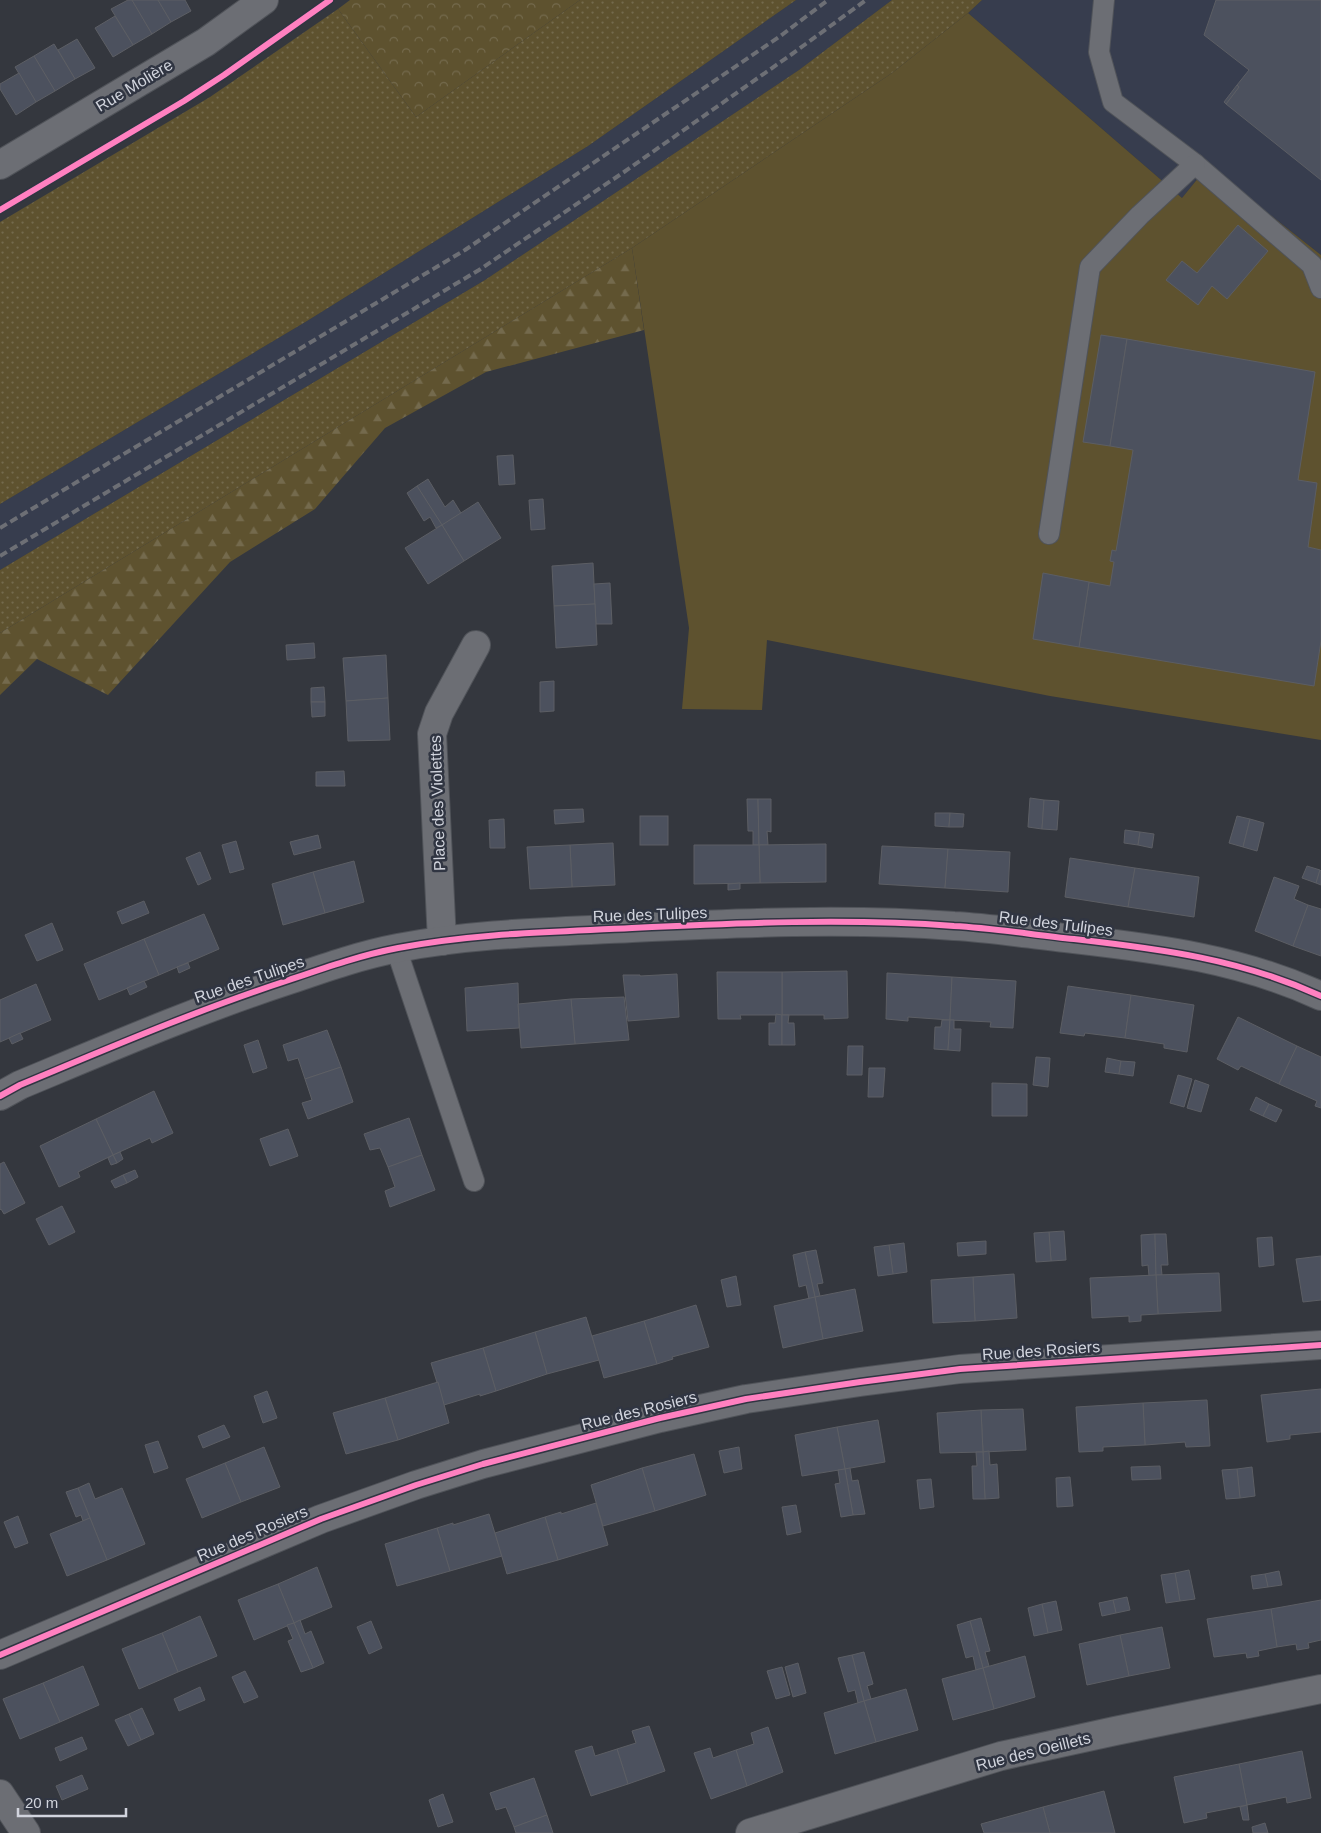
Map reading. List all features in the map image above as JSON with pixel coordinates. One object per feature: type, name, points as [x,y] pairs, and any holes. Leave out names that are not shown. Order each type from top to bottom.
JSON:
[{"type":"street","name":"Rue Molière","points":[[0,165],[206,42],[264,0]]},
{"type":"street","name":"Place des Violettes","points":[[442,941],[432,734],[440,713],[476,645]]},
{"type":"street","name":"Rue des Tulipes","points":[[0,1096],[184,1017],[330,966],[396,948],[442,941],[531,933],[686,926],[851,922],[955,926],[1156,949],[1236,965],[1300,986],[1321,996]]},
{"type":"street","name":"Rue des Rosiers","points":[[5,1646],[321,1519],[416,1485],[483,1464],[660,1418],[746,1399],[960,1369],[1321,1345]]},
{"type":"street","name":"Rue des Oeillets","points":[[750,1833],[1001,1756],[1321,1689]]},
{"type":"street","points":[[0,1794],[26,1833]]},
{"type":"lane","points":[[1104,0],[1099,52],[1113,102],[1195,164],[1312,265],[1321,288]]},
{"type":"lane","points":[[1050,534],[1090,267],[1140,215],[1195,164]]},
{"type":"lane","points":[[396,948],[474,1181]]},
{"type":"shaded area","points":[[796,0],[892,0],[799,70],[485,280],[0,570],[0,504],[307,321],[588,146]]},
{"type":"shaded area","points":[[982,0],[1321,0],[1321,255],[1208,166],[1182,198],[968,13]]},
{"type":"green space","points":[[350,0],[580,0],[416,117],[338,9]]},
{"type":"green space","points":[[580,0],[796,0],[588,146],[307,321],[0,504],[0,222],[210,97],[338,9],[416,117]]},
{"type":"green space","points":[[892,0],[982,0],[892,73],[632,248],[0,633],[0,570],[485,280],[799,70]]},
{"type":"green space","points":[[968,13],[1182,198],[1208,166],[1321,255],[1321,740],[1050,696],[767,640],[762,710],[682,709],[689,628],[632,248],[892,73]]},
{"type":"green space","points":[[632,248],[644,330],[486,372],[385,428],[315,509],[230,562],[108,695],[37,659],[0,695],[0,633]]},
{"type":"building","points":[[128,0],[132,0],[152,34],[133,45],[111,9]]},
{"type":"building","points":[[132,0],[158,0],[171,22],[152,34]]},
{"type":"building","points":[[158,0],[185,0],[191,11],[171,22]]},
{"type":"building","points":[[1216,0],[1321,0],[1321,180],[1226,104],[1239,87],[1237,85],[1249,70],[1204,35]]},
{"type":"building","points":[[115,16],[133,45],[113,57],[95,28]]},
{"type":"building","points":[[77,39],[95,68],[75,79],[58,50]]},
{"type":"building","points":[[54,44],[75,79],[55,91],[34,56]]},
{"type":"building","points":[[34,56],[55,91],[36,102],[15,67]]},
{"type":"building","points":[[19,73],[36,102],[16,115],[0,89],[0,84]]},
{"type":"building","points":[[1237,85],[1239,87],[1226,104],[1224,102]]},
{"type":"building","points":[[1238,225],[1268,251],[1227,299],[1212,286],[1198,305],[1166,280],[1182,261],[1197,273]]},
{"type":"building","points":[[1101,335],[1127,339],[1110,446],[1083,442]]},
{"type":"building","points":[[1127,339],[1315,372],[1298,480],[1317,483],[1308,547],[1321,550],[1321,641],[1314,686],[1079,647],[1089,582],[1110,586],[1114,562],[1110,561],[1112,550],[1116,551],[1133,450],[1110,446]]},
{"type":"building","points":[[513,455],[515,484],[499,485],[497,456]]},
{"type":"building","points":[[428,479],[445,507],[453,500],[461,513],[442,525],[417,486]]},
{"type":"building","points":[[417,486],[442,525],[436,528],[430,517],[424,521],[407,493]]},
{"type":"building","points":[[543,499],[545,529],[531,530],[529,500]]},
{"type":"building","points":[[478,502],[501,538],[464,561],[442,525]]},
{"type":"building","points":[[442,525],[464,561],[428,584],[405,548]]},
{"type":"building","points":[[593,563],[595,604],[554,606],[552,566]]},
{"type":"building","points":[[1043,573],[1089,582],[1079,647],[1033,639]]},
{"type":"building","points":[[610,583],[612,624],[596,624],[594,584]]},
{"type":"building","points":[[595,604],[597,645],[556,648],[554,606]]},
{"type":"building","points":[[314,643],[315,658],[287,660],[286,645]]},
{"type":"building","points":[[386,655],[388,698],[346,701],[343,658]]},
{"type":"building","points":[[554,681],[554,711],[540,712],[540,682]]},
{"type":"building","points":[[324,687],[325,702],[311,702],[311,688]]},
{"type":"building","points":[[388,698],[390,740],[348,741],[346,701]]},
{"type":"building","points":[[311,702],[325,702],[325,716],[312,717]]},
{"type":"building","points":[[344,771],[345,786],[316,786],[316,772]]},
{"type":"building","points":[[1030,798],[1044,800],[1042,829],[1028,827]]},
{"type":"building","points":[[747,799],[758,799],[759,845],[753,845],[753,831],[748,831]]},
{"type":"building","points":[[758,799],[771,799],[771,832],[767,831],[768,845],[759,845]]},
{"type":"building","points":[[1044,800],[1059,801],[1057,830],[1042,829]]},
{"type":"building","points":[[583,809],[584,822],[555,824],[554,810]]},
{"type":"building","points":[[935,813],[950,813],[949,827],[935,826]]},
{"type":"building","points":[[950,813],[964,814],[963,827],[949,827]]},
{"type":"building","points":[[640,816],[668,816],[668,845],[640,845]]},
{"type":"building","points":[[1237,816],[1250,819],[1243,847],[1229,843]]},
{"type":"building","points":[[504,819],[505,848],[490,848],[489,820]]},
{"type":"building","points":[[1250,819],[1264,823],[1257,851],[1243,847]]},
{"type":"building","points":[[1125,830],[1140,832],[1138,845],[1124,843]]},
{"type":"building","points":[[1140,832],[1154,834],[1152,848],[1138,845]]},
{"type":"building","points":[[318,835],[321,848],[294,855],[290,842]]},
{"type":"building","points":[[236,841],[244,869],[230,873],[222,845]]},
{"type":"building","points":[[613,843],[615,885],[572,887],[570,845]]},
{"type":"building","points":[[826,844],[826,882],[760,883],[759,845]]},
{"type":"building","points":[[570,845],[572,887],[530,889],[527,847]]},
{"type":"building","points":[[694,845],[759,845],[760,883],[694,884]]},
{"type":"building","points":[[882,846],[948,849],[945,888],[879,884]]},
{"type":"building","points":[[948,849],[1010,852],[1008,892],[945,888]]},
{"type":"building","points":[[200,852],[211,879],[198,885],[186,858]]},
{"type":"building","points":[[1070,858],[1135,868],[1128,907],[1065,897]]},
{"type":"building","points":[[354,861],[364,902],[325,913],[313,872]]},
{"type":"building","points":[[1307,866],[1320,870],[1316,883],[1302,878]]},
{"type":"building","points":[[1135,868],[1199,877],[1194,917],[1128,907]]},
{"type":"building","points":[[1321,871],[1321,885],[1316,883]]},
{"type":"building","points":[[313,872],[325,913],[283,925],[272,884]]},
{"type":"building","points":[[1274,877],[1299,886],[1294,899],[1308,905],[1293,946],[1255,931]]},
{"type":"building","points":[[740,883],[740,889],[728,890],[728,884]]},
{"type":"building","points":[[144,901],[149,913],[122,924],[117,912]]},
{"type":"building","points":[[1308,905],[1321,909],[1321,956],[1293,946]]},
{"type":"building","points":[[204,914],[219,949],[159,975],[144,939]]},
{"type":"building","points":[[52,923],[63,950],[37,961],[25,935]]},
{"type":"building","points":[[144,939],[159,975],[99,1000],[84,964]]},
{"type":"building","points":[[188,963],[190,968],[179,973],[177,967]]},
{"type":"building","points":[[847,971],[848,1018],[824,1019],[824,1015],[782,1015],[782,972]]},
{"type":"building","points":[[717,972],[782,972],[782,1015],[740,1015],[741,1019],[718,1019]]},
{"type":"building","points":[[887,973],[952,977],[950,1020],[908,1017],[908,1021],[886,1019]]},
{"type":"building","points":[[677,974],[679,1017],[628,1021],[623,975]]},
{"type":"building","points":[[952,977],[1016,981],[1013,1028],[990,1027],[991,1022],[950,1020]]},
{"type":"building","points":[[144,981],[147,987],[130,995],[127,988]]},
{"type":"building","points":[[518,983],[519,1028],[467,1031],[465,988]]},
{"type":"building","points":[[36,984],[51,1020],[0,1042],[0,1000]]},
{"type":"building","points":[[1068,986],[1131,995],[1125,1038],[1085,1033],[1084,1036],[1060,1033]]},
{"type":"building","points":[[1131,995],[1194,1005],[1187,1052],[1164,1048],[1164,1044],[1125,1038]]},
{"type":"building","points":[[624,997],[629,1040],[575,1044],[571,999]]},
{"type":"building","points":[[571,999],[575,1044],[521,1048],[518,1004]]},
{"type":"building","points":[[776,1014],[782,1015],[782,1045],[769,1045],[769,1023],[775,1023]]},
{"type":"building","points":[[782,1015],[789,1015],[788,1023],[794,1023],[795,1045],[782,1045]]},
{"type":"building","points":[[1238,1017],[1297,1046],[1279,1084],[1241,1066],[1238,1070],[1217,1059]]},
{"type":"building","points":[[942,1020],[950,1020],[948,1050],[934,1049],[935,1027],[941,1027]]},
{"type":"building","points":[[950,1020],[954,1020],[954,1029],[961,1029],[960,1051],[948,1050]]},
{"type":"building","points":[[327,1030],[341,1067],[305,1079],[298,1058],[288,1061],[283,1045]]},
{"type":"building","points":[[20,1033],[23,1039],[12,1044],[9,1038]]},
{"type":"building","points":[[258,1040],[267,1068],[253,1073],[244,1045]]},
{"type":"building","points":[[848,1046],[863,1046],[862,1075],[847,1075]]},
{"type":"building","points":[[1297,1046],[1321,1057],[1321,1108],[1315,1106],[1317,1101],[1279,1084]]},
{"type":"building","points":[[1036,1057],[1050,1058],[1048,1087],[1033,1085]]},
{"type":"building","points":[[1107,1058],[1121,1061],[1119,1074],[1105,1072]]},
{"type":"building","points":[[1121,1061],[1135,1062],[1133,1076],[1119,1074]]},
{"type":"building","points":[[341,1067],[353,1102],[308,1119],[302,1103],[312,1100],[305,1079]]},
{"type":"building","points":[[869,1068],[885,1068],[883,1097],[868,1097]]},
{"type":"building","points":[[1178,1075],[1192,1079],[1184,1107],[1170,1103]]},
{"type":"building","points":[[1195,1080],[1209,1085],[1201,1112],[1187,1108]]},
{"type":"building","points":[[992,1083],[1027,1084],[1027,1116],[992,1116]]},
{"type":"building","points":[[154,1091],[173,1133],[152,1143],[150,1138],[113,1155],[96,1119]]},
{"type":"building","points":[[1256,1097],[1269,1104],[1263,1116],[1250,1110]]},
{"type":"building","points":[[1269,1104],[1282,1110],[1276,1122],[1263,1116]]},
{"type":"building","points":[[409,1118],[422,1155],[388,1167],[380,1148],[370,1150],[364,1134]]},
{"type":"building","points":[[96,1119],[113,1155],[78,1172],[80,1177],[59,1187],[40,1146]]},
{"type":"building","points":[[288,1129],[298,1156],[270,1166],[260,1139]]},
{"type":"building","points":[[120,1152],[123,1159],[117,1163],[113,1155]]},
{"type":"building","points":[[113,1155],[117,1163],[111,1165],[108,1158]]},
{"type":"building","points":[[422,1155],[435,1190],[390,1207],[385,1191],[395,1187],[388,1167]]},
{"type":"building","points":[[4,1162],[25,1203],[4,1214],[0,1210],[0,1164]]},
{"type":"building","points":[[135,1170],[138,1177],[127,1183],[123,1175]]},
{"type":"building","points":[[123,1175],[127,1183],[115,1188],[111,1181]]},
{"type":"building","points":[[62,1206],[75,1232],[49,1245],[36,1219]]},
{"type":"building","points":[[1064,1231],[1066,1260],[1051,1261],[1049,1232]]},
{"type":"building","points":[[1049,1232],[1051,1261],[1036,1262],[1034,1233]]},
{"type":"building","points":[[1155,1234],[1156,1275],[1149,1276],[1148,1265],[1142,1266],[1141,1235]]},
{"type":"building","points":[[1155,1234],[1166,1234],[1168,1265],[1161,1265],[1162,1275],[1156,1275]]},
{"type":"building","points":[[1272,1237],[1274,1265],[1259,1267],[1257,1238]]},
{"type":"building","points":[[986,1241],[986,1254],[958,1256],[957,1243]]},
{"type":"building","points":[[904,1243],[907,1272],[893,1274],[889,1245]]},
{"type":"building","points":[[889,1245],[893,1274],[878,1276],[874,1247]]},
{"type":"building","points":[[816,1250],[823,1283],[817,1284],[820,1296],[815,1297],[805,1252]]},
{"type":"building","points":[[805,1252],[815,1297],[809,1299],[806,1285],[799,1287],[793,1255]]},
{"type":"building","points":[[1321,1256],[1321,1300],[1303,1302],[1296,1259]]},
{"type":"building","points":[[1219,1273],[1221,1311],[1158,1314],[1156,1275]]},
{"type":"building","points":[[1014,1274],[1017,1318],[975,1321],[973,1277]]},
{"type":"building","points":[[1156,1275],[1158,1314],[1141,1315],[1141,1321],[1129,1322],[1129,1316],[1092,1318],[1090,1278]]},
{"type":"building","points":[[736,1276],[741,1305],[727,1307],[721,1280]]},
{"type":"building","points":[[973,1277],[975,1321],[933,1323],[931,1280]]},
{"type":"building","points":[[855,1289],[863,1331],[823,1339],[815,1297]]},
{"type":"building","points":[[815,1297],[823,1339],[783,1348],[774,1306]]},
{"type":"building","points":[[696,1305],[709,1347],[672,1357],[673,1359],[657,1364],[644,1321]]},
{"type":"building","points":[[586,1317],[599,1360],[547,1374],[535,1332]]},
{"type":"building","points":[[644,1321],[657,1364],[604,1378],[592,1336]]},
{"type":"building","points":[[535,1332],[547,1374],[496,1391],[483,1348]]},
{"type":"building","points":[[483,1348],[496,1391],[444,1405],[431,1363]]},
{"type":"building","points":[[438,1382],[449,1423],[398,1440],[385,1398]]},
{"type":"building","points":[[1321,1389],[1321,1432],[1290,1435],[1290,1439],[1267,1442],[1261,1395]]},
{"type":"building","points":[[267,1391],[277,1418],[263,1423],[254,1396]]},
{"type":"building","points":[[385,1398],[398,1440],[346,1454],[333,1413]]},
{"type":"building","points":[[1207,1400],[1210,1446],[1186,1447],[1185,1442],[1145,1445],[1143,1403]]},
{"type":"building","points":[[1143,1403],[1145,1445],[1103,1447],[1103,1451],[1079,1452],[1076,1407]]},
{"type":"building","points":[[1023,1409],[1026,1450],[983,1452],[981,1410]]},
{"type":"building","points":[[981,1410],[983,1452],[940,1453],[937,1413]]},
{"type":"building","points":[[878,1420],[885,1462],[845,1469],[837,1427]]},
{"type":"building","points":[[224,1425],[230,1437],[203,1448],[198,1436]]},
{"type":"building","points":[[837,1427],[845,1469],[802,1476],[795,1435]]},
{"type":"building","points":[[158,1441],[168,1468],[154,1473],[145,1445]]},
{"type":"building","points":[[264,1447],[280,1487],[241,1502],[225,1463]]},
{"type":"building","points":[[739,1447],[742,1469],[724,1473],[719,1451]]},
{"type":"building","points":[[989,1451],[990,1465],[997,1464],[999,1498],[985,1499],[983,1452]]},
{"type":"building","points":[[976,1452],[983,1452],[985,1499],[973,1499],[972,1466],[977,1466]]},
{"type":"building","points":[[694,1454],[706,1495],[655,1511],[642,1468]]},
{"type":"building","points":[[225,1463],[241,1502],[202,1518],[186,1479]]},
{"type":"building","points":[[1160,1466],[1161,1479],[1132,1480],[1131,1467]]},
{"type":"building","points":[[1252,1467],[1255,1496],[1240,1498],[1237,1469]]},
{"type":"building","points":[[642,1468],[655,1511],[603,1526],[591,1485]]},
{"type":"building","points":[[850,1468],[852,1481],[858,1480],[865,1514],[853,1515],[845,1469]]},
{"type":"building","points":[[845,1469],[853,1515],[841,1517],[835,1484],[840,1483],[838,1470]]},
{"type":"building","points":[[1237,1469],[1240,1498],[1226,1499],[1222,1470]]},
{"type":"building","points":[[1070,1477],[1073,1506],[1057,1507],[1056,1478]]},
{"type":"building","points":[[931,1479],[934,1507],[920,1509],[917,1480]]},
{"type":"building","points":[[89,1483],[95,1499],[122,1488],[145,1544],[107,1560],[78,1488]]},
{"type":"building","points":[[78,1488],[90,1518],[83,1521],[81,1515],[76,1517],[66,1492]]},
{"type":"building","points":[[596,1503],[608,1545],[558,1560],[545,1517]]},
{"type":"building","points":[[796,1505],[801,1532],[787,1535],[782,1507]]},
{"type":"building","points":[[489,1514],[502,1556],[450,1571],[437,1528]]},
{"type":"building","points":[[18,1516],[28,1543],[15,1548],[4,1522]]},
{"type":"building","points":[[545,1517],[558,1560],[507,1574],[495,1533]]},
{"type":"building","points":[[90,1518],[107,1560],[67,1576],[50,1534]]},
{"type":"building","points":[[437,1528],[450,1571],[397,1586],[385,1544]]},
{"type":"building","points":[[317,1567],[332,1607],[294,1623],[278,1584]]},
{"type":"building","points":[[1189,1570],[1195,1599],[1180,1601],[1175,1573]]},
{"type":"building","points":[[1279,1571],[1282,1585],[1268,1587],[1265,1574]]},
{"type":"building","points":[[1175,1573],[1180,1601],[1166,1603],[1161,1575]]},
{"type":"building","points":[[1265,1574],[1268,1587],[1253,1589],[1251,1576]]},
{"type":"building","points":[[278,1584],[294,1623],[254,1640],[238,1600]]},
{"type":"building","points":[[1127,1597],[1130,1610],[1116,1613],[1113,1600]]},
{"type":"building","points":[[1113,1600],[1116,1613],[1102,1616],[1099,1603]]},
{"type":"building","points":[[1321,1600],[1321,1640],[1308,1643],[1309,1648],[1297,1650],[1296,1644],[1277,1647],[1271,1609]]},
{"type":"building","points":[[1056,1601],[1062,1630],[1048,1633],[1042,1604]]},
{"type":"building","points":[[1042,1604],[1048,1633],[1034,1636],[1028,1608]]},
{"type":"building","points":[[1271,1609],[1277,1647],[1258,1651],[1259,1656],[1247,1658],[1246,1653],[1214,1657],[1207,1619]]},
{"type":"building","points":[[200,1616],[217,1656],[178,1672],[162,1633]]},
{"type":"building","points":[[981,1618],[990,1651],[985,1652],[989,1666],[983,1668],[970,1621]]},
{"type":"building","points":[[300,1620],[305,1634],[311,1631],[324,1663],[313,1668],[294,1623]]},
{"type":"building","points":[[371,1621],[382,1648],[369,1654],[357,1627]]},
{"type":"building","points":[[970,1621],[983,1668],[976,1670],[973,1656],[966,1658],[957,1625]]},
{"type":"building","points":[[294,1623],[313,1668],[301,1672],[288,1641],[293,1639],[287,1625]]},
{"type":"building","points":[[1162,1627],[1170,1668],[1129,1676],[1120,1635]]},
{"type":"building","points":[[162,1633],[178,1672],[139,1689],[122,1649]]},
{"type":"building","points":[[1120,1635],[1129,1676],[1087,1685],[1079,1644]]},
{"type":"building","points":[[864,1652],[873,1684],[867,1686],[871,1699],[864,1701],[852,1655]]},
{"type":"building","points":[[852,1655],[864,1701],[858,1703],[855,1690],[848,1692],[838,1658]]},
{"type":"building","points":[[1025,1656],[1035,1697],[994,1709],[983,1668]]},
{"type":"building","points":[[798,1663],[806,1693],[793,1697],[785,1667]]},
{"type":"building","points":[[83,1666],[99,1705],[60,1722],[43,1683]]},
{"type":"building","points":[[782,1667],[790,1695],[776,1699],[767,1671]]},
{"type":"building","points":[[983,1668],[994,1709],[953,1720],[942,1679]]},
{"type":"building","points":[[245,1671],[258,1697],[244,1703],[232,1677]]},
{"type":"building","points":[[43,1683],[60,1722],[20,1739],[3,1699]]},
{"type":"building","points":[[200,1687],[205,1700],[179,1711],[174,1699]]},
{"type":"building","points":[[906,1689],[918,1730],[876,1742],[864,1701]]},
{"type":"building","points":[[864,1701],[876,1742],[835,1754],[824,1713]]},
{"type":"building","points":[[142,1708],[154,1734],[141,1740],[129,1714]]},
{"type":"building","points":[[129,1714],[141,1740],[128,1746],[115,1720]]},
{"type":"building","points":[[649,1726],[665,1771],[628,1784],[617,1749],[636,1743],[632,1731]]},
{"type":"building","points":[[768,1727],[783,1772],[747,1786],[736,1750],[754,1744],[751,1733]]},
{"type":"building","points":[[82,1737],[87,1749],[60,1761],[55,1748]]},
{"type":"building","points":[[592,1746],[595,1756],[617,1749],[628,1784],[591,1796],[575,1751]]},
{"type":"building","points":[[710,1748],[713,1758],[736,1750],[747,1786],[711,1799],[694,1753]]},
{"type":"building","points":[[1302,1751],[1311,1798],[1287,1803],[1286,1797],[1247,1805],[1239,1764]]},
{"type":"building","points":[[1239,1764],[1247,1805],[1206,1813],[1207,1818],[1184,1823],[1174,1777]]},
{"type":"building","points":[[82,1775],[88,1789],[62,1800],[56,1786]]},
{"type":"building","points":[[534,1778],[547,1815],[514,1827],[506,1807],[496,1810],[490,1793]]},
{"type":"building","points":[[1104,1791],[1115,1833],[1050,1833],[1043,1807]]},
{"type":"building","points":[[443,1794],[453,1822],[438,1827],[429,1800]]},
{"type":"building","points":[[1247,1805],[1249,1820],[1243,1820],[1240,1807]]},
{"type":"building","points":[[1043,1807],[1050,1833],[984,1833],[981,1824]]},
{"type":"building","points":[[547,1815],[553,1833],[516,1833],[514,1827]]},
{"type":"building","points":[[1265,1823],[1268,1833],[1253,1833],[1252,1827]]},
{"type":"railway","points":[[0,528],[465,250],[779,37],[828,0]]},
{"type":"railway","points":[[0,556],[479,270],[624,172],[866,0]]},
{"type":"cycle path","points":[[0,210],[184,101],[330,0]]},
{"type":"cycle path","points":[[0,1096],[20,1085],[120,1043],[255,992],[343,962],[384,951],[427,943],[515,934],[793,922],[874,922],[969,927],[1138,947],[1200,957],[1260,973],[1291,983],[1321,996]]},
{"type":"cycle path","points":[[0,1655],[321,1519],[416,1485],[483,1464],[660,1418],[746,1399],[960,1369],[1321,1345]]}]
